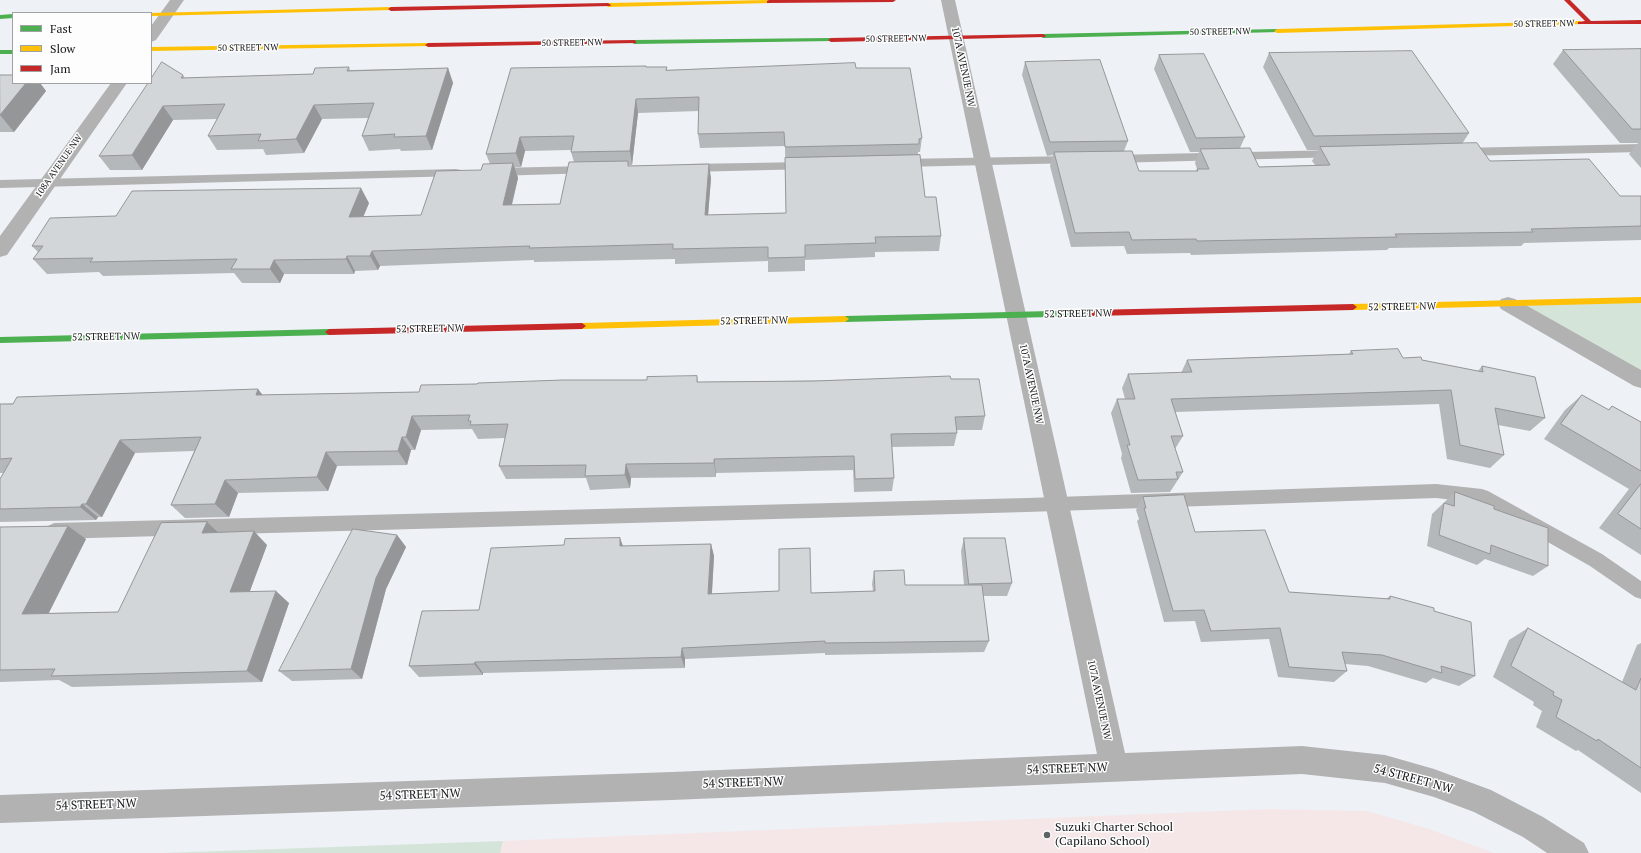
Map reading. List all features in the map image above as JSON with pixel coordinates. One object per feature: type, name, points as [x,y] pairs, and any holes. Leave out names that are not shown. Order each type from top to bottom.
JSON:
[{"type":"street","points":[[152,36],[177,0]]},
{"type":"street","points":[[152,14],[893,0]]},
{"type":"street","name":"107A AVENUE NW","points":[[948,0],[1114,767]]},
{"type":"street","points":[[1567,0],[1590,23]]},
{"type":"street","points":[[0,17],[12,16]]},
{"type":"street","name":"50 STREET NW","points":[[152,49],[956,38],[1641,22]]},
{"type":"street","points":[[0,52],[12,52]]},
{"type":"street","name":"108A AVENUE NW","points":[[0,250],[117,84]]},
{"type":"street","name":"52 STREET NW","points":[[0,340],[1641,300]]},
{"type":"street","points":[[1508,304],[1641,380]]},
{"type":"street","name":"54 STREET NW","points":[[0,809],[664,786],[1302,760],[1385,769],[1434,783],[1481,800],[1533,827],[1574,853]]},
{"type":"lane","points":[[1450,152],[1641,148]]},
{"type":"lane","points":[[1100,159],[1346,154]]},
{"type":"lane","points":[[889,164],[1084,159]]},
{"type":"lane","points":[[674,168],[818,165]]},
{"type":"lane","points":[[483,173],[603,170]]},
{"type":"lane","points":[[0,184],[467,173]]},
{"type":"lane","points":[[40,531],[1056,504],[1436,491],[1482,496],[1596,560],[1641,591]]},
{"type":"shaded area","points":[[1641,300],[1641,380],[1508,304]]},
{"type":"shaded area","name":"Suzuki Charter School (Capilano School)","points":[[1266,809],[1367,811],[1429,829],[1494,853],[500,853],[503,841]]},
{"type":"shaded area","points":[[503,841],[500,853],[163,853]]},
{"type":"building","points":[[1641,49],[1641,129],[1632,129],[1563,50]]},
{"type":"building","points":[[1412,51],[1469,133],[1314,136],[1269,53]]},
{"type":"building","points":[[1204,54],[1245,137],[1196,138],[1159,55]]},
{"type":"building","points":[[1100,60],[1128,141],[1050,142],[1025,62]]},
{"type":"building","points":[[162,62],[183,75],[181,78],[313,74],[315,68],[349,67],[347,71],[448,68],[426,136],[394,137],[395,134],[362,136],[374,103],[314,105],[296,139],[258,141],[261,134],[208,136],[225,104],[163,106],[132,155],[99,156],[147,84],[152,84],[152,77]]},
{"type":"building","points":[[855,63],[856,68],[910,68],[922,138],[919,139],[919,144],[785,147],[784,132],[698,134],[699,97],[636,99],[630,151],[571,152],[574,136],[520,137],[516,153],[486,154],[511,68],[646,66],[667,67],[666,70]]},
{"type":"building","points":[[0,75],[12,75],[12,84],[25,84],[0,115]]},
{"type":"building","points":[[1477,143],[1490,161],[1589,159],[1620,196],[1641,196],[1641,226],[1531,229],[1533,232],[1395,234],[1397,237],[1197,241],[1196,239],[1132,240],[1129,232],[1075,233],[1054,152],[1132,151],[1139,171],[1198,171],[1197,169],[1209,169],[1200,149],[1250,148],[1259,167],[1330,165],[1320,147]]},
{"type":"building","points":[[920,155],[925,197],[936,197],[941,236],[875,237],[876,243],[805,245],[805,257],[768,258],[768,247],[673,249],[673,244],[529,248],[530,246],[372,251],[370,256],[347,256],[346,259],[274,260],[270,269],[231,269],[237,259],[90,262],[93,258],[33,259],[43,246],[32,246],[50,218],[116,216],[132,191],[361,188],[349,217],[421,215],[436,171],[481,170],[483,164],[513,163],[503,205],[560,204],[569,162],[628,161],[628,166],[709,164],[705,215],[786,213],[785,158]]},
{"type":"building","points":[[1398,349],[1403,358],[1421,357],[1422,360],[1483,372],[1482,366],[1535,377],[1545,418],[1495,408],[1504,455],[1460,445],[1451,390],[1171,399],[1183,436],[1171,436],[1183,472],[1176,472],[1178,479],[1138,480],[1127,445],[1130,445],[1117,399],[1135,399],[1128,374],[1192,372],[1187,360],[1353,354],[1351,351]]},
{"type":"building","points":[[697,376],[697,382],[815,381],[950,376],[951,379],[979,379],[985,416],[955,417],[957,433],[891,434],[894,478],[855,479],[854,456],[714,459],[714,463],[626,464],[625,475],[585,476],[586,465],[499,466],[508,424],[470,425],[471,421],[468,421],[470,415],[412,416],[406,437],[402,437],[398,451],[326,452],[317,477],[225,480],[215,504],[171,505],[201,437],[120,440],[86,504],[82,504],[80,507],[0,509],[0,479],[12,458],[0,459],[0,404],[13,404],[17,397],[258,389],[256,395],[419,392],[421,385],[563,380],[647,380],[647,377]]},
{"type":"building","points":[[1582,395],[1609,410],[1612,406],[1641,422],[1641,471],[1561,424]]},
{"type":"building","points":[[1641,484],[1641,529],[1618,514]]},
{"type":"building","points":[[1455,492],[1494,506],[1494,509],[1548,528],[1548,566],[1491,545],[1490,554],[1439,535],[1444,503],[1454,506]]},
{"type":"building","points":[[1184,495],[1195,532],[1265,530],[1289,592],[1390,599],[1390,596],[1434,608],[1434,611],[1471,622],[1475,676],[1441,666],[1442,673],[1382,655],[1342,652],[1347,671],[1289,667],[1280,628],[1211,631],[1204,610],[1173,611],[1144,508],[1146,508],[1143,497]]},
{"type":"building","points":[[207,522],[202,533],[254,531],[230,592],[276,591],[247,671],[51,676],[55,669],[0,670],[0,527],[68,526],[22,614],[118,612],[161,523]]},
{"type":"building","points":[[353,529],[397,535],[376,578],[351,669],[279,671]]},
{"type":"building","points":[[620,538],[620,546],[711,544],[708,594],[779,591],[779,549],[810,548],[811,593],[875,591],[874,571],[904,570],[905,585],[982,585],[989,641],[825,643],[825,641],[682,648],[681,657],[475,662],[474,664],[409,666],[422,611],[479,610],[491,548],[564,545],[565,539]]},
{"type":"building","points":[[964,538],[1005,538],[1012,583],[969,584]]},
{"type":"building","points":[[1528,628],[1636,690],[1641,678],[1641,768],[1598,739],[1597,741],[1556,717],[1562,700],[1553,695],[1554,692],[1511,666]]},
{"type":"traffic: fast","points":[[0,17],[12,16]]},
{"type":"traffic: fast","points":[[1043,36],[1277,31]]},
{"type":"traffic: fast","points":[[634,42],[831,40]]},
{"type":"traffic: fast","points":[[0,52],[12,52]]},
{"type":"traffic: fast","points":[[845,319],[1092,313]]},
{"type":"traffic: fast","points":[[0,340],[329,332]]},
{"type":"traffic: slow","points":[[608,5],[769,2]]},
{"type":"traffic: slow","points":[[152,14],[391,9]]},
{"type":"traffic: slow","points":[[1277,31],[1580,23]]},
{"type":"traffic: slow","points":[[152,49],[428,45]]},
{"type":"traffic: slow","points":[[1353,307],[1641,300]]},
{"type":"traffic: slow","points":[[582,326],[845,319]]},
{"type":"traffic: jam","points":[[769,2],[893,0]]},
{"type":"traffic: jam","points":[[1567,0],[1590,23]]},
{"type":"traffic: jam","points":[[391,9],[608,5]]},
{"type":"traffic: jam","points":[[1580,23],[1641,22]]},
{"type":"traffic: jam","points":[[831,40],[1043,36]]},
{"type":"traffic: jam","points":[[428,45],[634,42]]},
{"type":"traffic: jam","points":[[1092,313],[1353,307]]},
{"type":"traffic: jam","points":[[329,332],[582,326]]},
{"type":"place","name":"Suzuki Charter School (Capilano School)","points":[[1047,835]]}]
